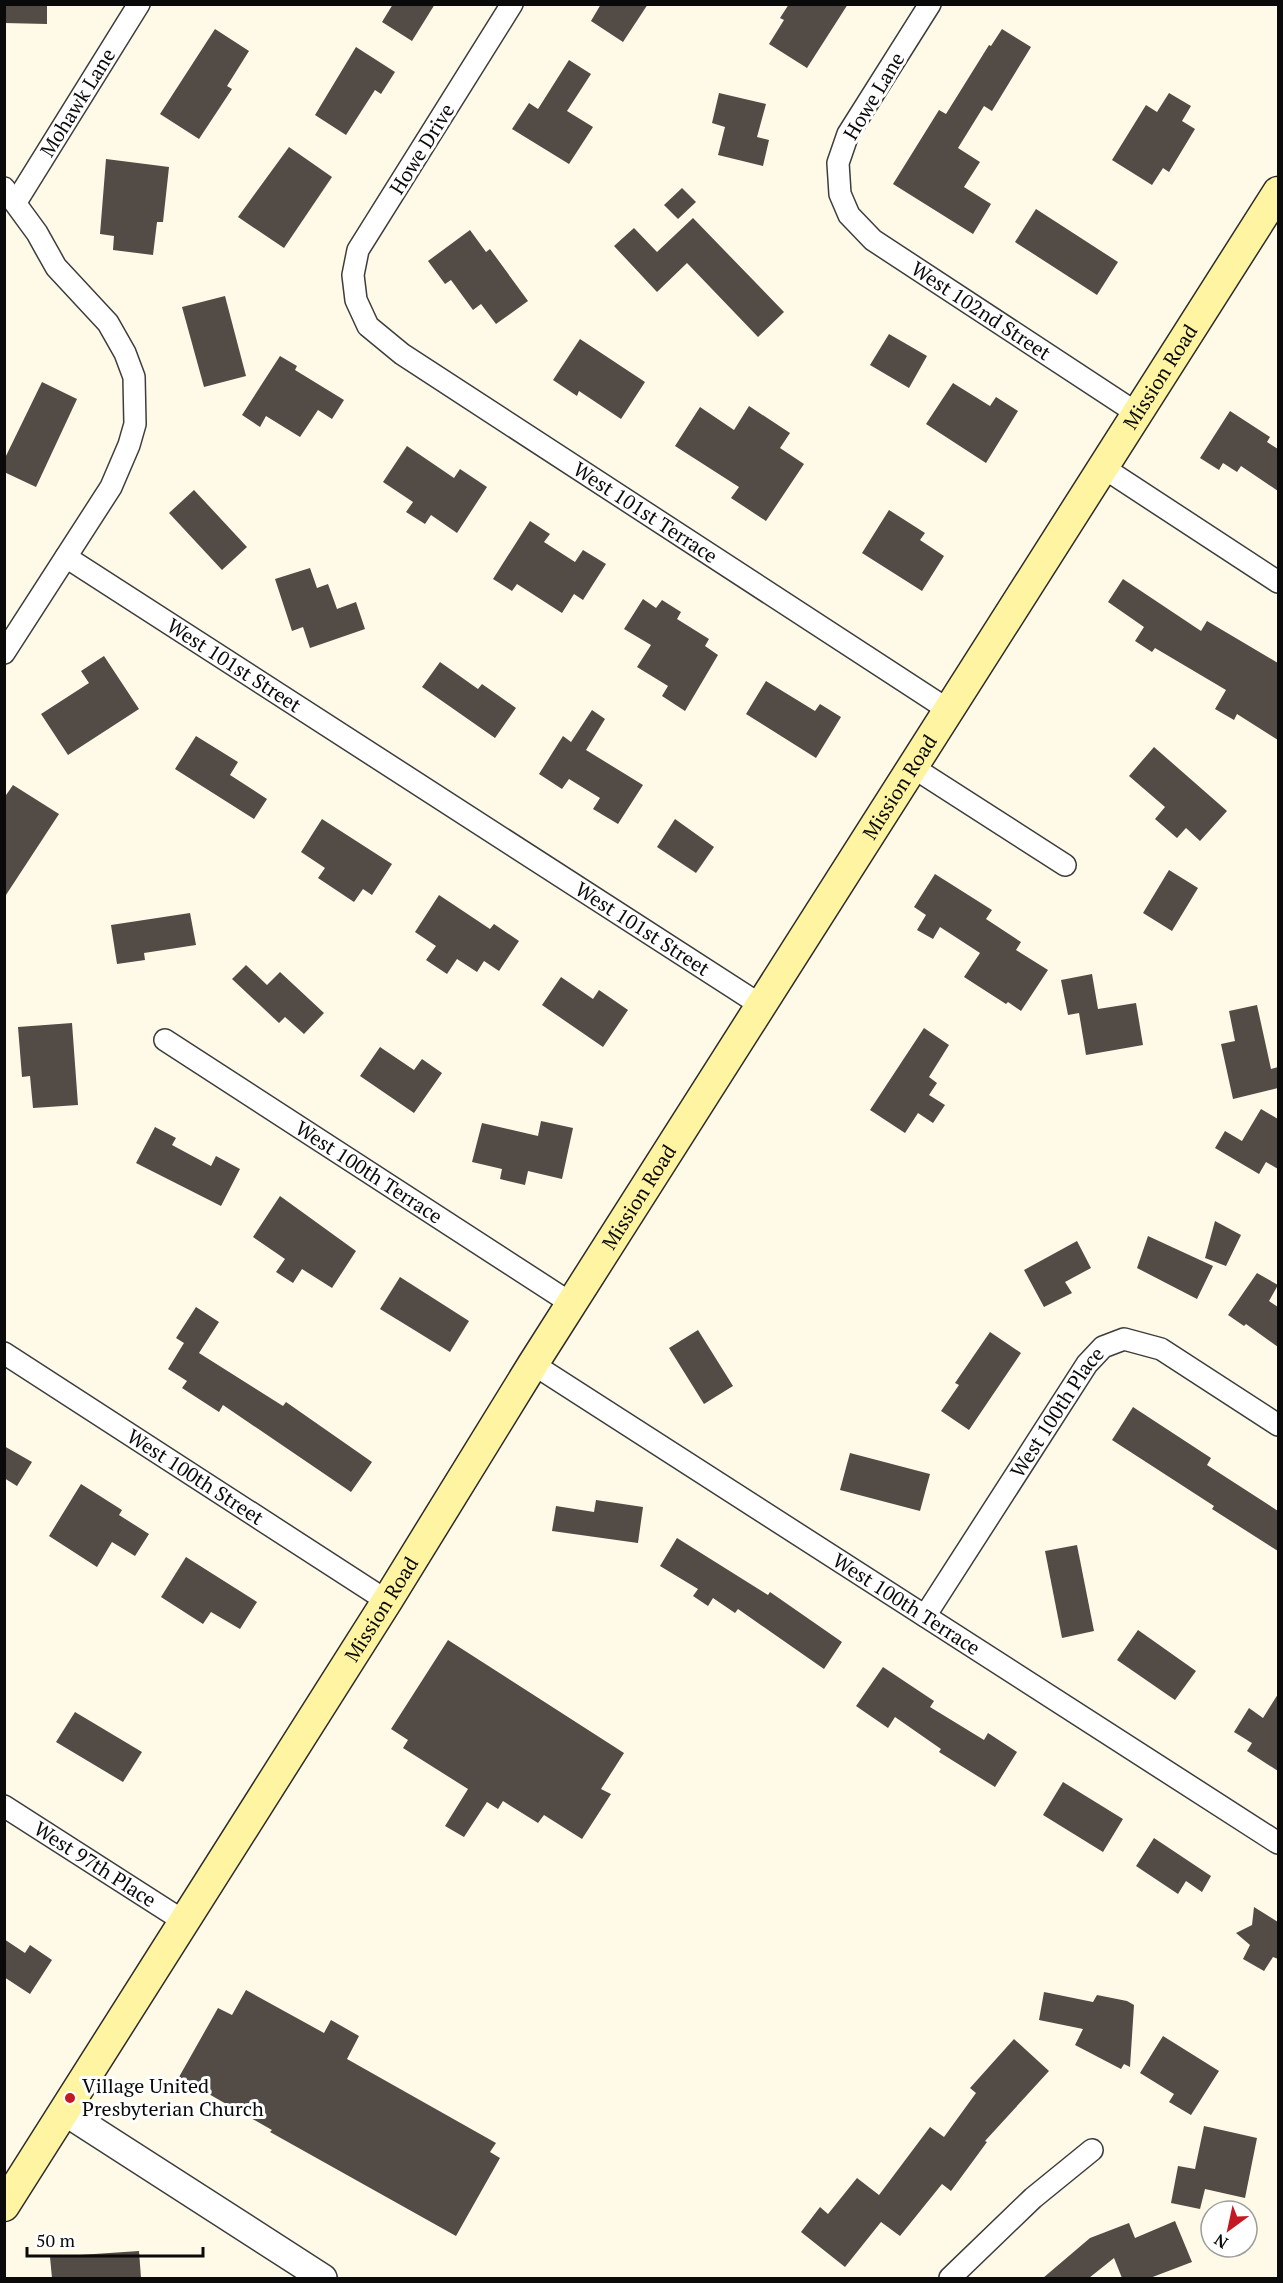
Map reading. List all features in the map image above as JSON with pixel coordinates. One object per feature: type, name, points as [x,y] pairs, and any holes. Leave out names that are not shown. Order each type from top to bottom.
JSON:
[{"type":"main road","name":"Mission Road","points":[[4,2206],[387,1601],[533,1364],[914,768],[1278,192]]},
{"type":"street","name":"Mohawk Lane","points":[[10,195],[139,4]]},
{"type":"street","name":"Howe Drive","points":[[356,300],[353,276],[358,250],[512,4]]},
{"type":"street","name":"Howe Lane","points":[[840,194],[838,163],[848,134],[930,4]]},
{"type":"street","name":"West 102nd Street","points":[[840,194],[849,215],[873,240],[1138,414]]},
{"type":"street","points":[[4,653],[111,487],[129,445],[135,424],[134,377],[125,353],[108,323],[56,267],[37,233],[10,195]]},
{"type":"street","name":"West 101st Terrace","points":[[356,300],[368,326],[402,354],[950,711]]},
{"type":"street","points":[[1104,468],[1278,582]]},
{"type":"street","name":"West 101st Street","points":[[66,557],[762,1006]]},
{"type":"street","points":[[914,768],[1065,865]]},
{"type":"street","name":"West 100th Terrace","points":[[165,1040],[572,1305]]},
{"type":"street","name":"West 100th Place","points":[[925,1616],[1087,1364],[1103,1347],[1124,1339],[1161,1349],[1278,1425]]},
{"type":"street","name":"West 100th Street","points":[[4,1353],[387,1601]]},
{"type":"street","name":"West 100th Terrace","points":[[533,1364],[1278,1843]]},
{"type":"street","name":"West 97th Place","points":[[4,1806],[184,1922]]},
{"type":"street","points":[[64,2112],[323,2278]]},
{"type":"street","points":[[950,2278],[1033,2198],[1092,2150]]},
{"type":"building","points":[[4,4],[47,4],[47,24],[4,23]]},
{"type":"building","points":[[393,4],[435,4],[412,41],[382,22]]},
{"type":"building","points":[[601,4],[648,4],[623,42],[591,21]]},
{"type":"building","points":[[789,4],[848,4],[807,68],[769,44],[784,20],[780,18]]},
{"type":"building","points":[[215,29],[249,51],[227,86],[232,89],[199,139],[160,114]]},
{"type":"building","points":[[1002,29],[1031,47],[992,111],[984,106],[958,148],[980,162],[964,187],[991,204],[973,234],[893,184],[939,110],[946,114],[989,45],[991,46]]},
{"type":"building","points":[[356,47],[395,72],[381,94],[375,90],[346,135],[315,115]]},
{"type":"building","points":[[569,60],[591,74],[567,111],[593,127],[569,164],[512,129],[529,103],[538,109]]},
{"type":"building","points":[[719,93],[766,104],[757,137],[769,140],[763,166],[718,155],[725,127],[712,123]]},
{"type":"building","points":[[1169,93],[1191,106],[1182,121],[1195,129],[1169,172],[1163,168],[1152,185],[1112,160],[1146,105],[1157,112]]},
{"type":"building","points":[[289,147],[332,177],[284,248],[238,217]]},
{"type":"building","points":[[106,159],[169,167],[163,222],[157,222],[153,255],[113,250],[114,236],[100,234]]},
{"type":"building","points":[[682,188],[696,202],[678,219],[664,205]]},
{"type":"building","points":[[1036,209],[1118,262],[1097,295],[1015,242]]},
{"type":"building","points":[[693,218],[784,312],[758,337],[687,263],[657,292],[614,246],[634,228],[657,252]]},
{"type":"building","points":[[470,230],[486,252],[490,249],[528,301],[496,324],[481,304],[473,310],[451,280],[445,284],[428,261]]},
{"type":"building","points":[[225,296],[246,376],[204,387],[182,307]]},
{"type":"building","points":[[889,334],[927,356],[909,388],[870,365]]},
{"type":"building","points":[[580,339],[645,382],[621,419],[579,391],[577,396],[553,380]]},
{"type":"building","points":[[280,356],[297,366],[295,370],[344,400],[332,419],[318,410],[300,437],[266,416],[260,427],[242,415]]},
{"type":"building","points":[[42,382],[77,399],[36,487],[4,472],[4,460]]},
{"type":"building","points":[[953,383],[990,406],[996,397],[1018,411],[986,463],[926,424]]},
{"type":"building","points":[[749,406],[790,433],[780,448],[804,464],[766,521],[731,498],[739,487],[675,446],[700,407],[734,430]]},
{"type":"building","points":[[1230,411],[1270,437],[1267,442],[1278,449],[1278,491],[1241,466],[1237,472],[1223,463],[1219,470],[1200,458]]},
{"type":"building","points":[[407,446],[454,478],[460,469],[487,487],[457,533],[431,515],[425,524],[406,512],[413,502],[383,482]]},
{"type":"building","points":[[194,490],[247,547],[222,570],[169,513]]},
{"type":"building","points":[[889,510],[925,533],[920,540],[944,556],[922,591],[862,553]]},
{"type":"building","points":[[530,521],[550,534],[544,542],[575,562],[583,550],[606,564],[583,600],[574,594],[562,613],[517,584],[512,591],[493,579]]},
{"type":"building","points":[[310,568],[317,588],[328,584],[337,609],[356,602],[365,629],[310,648],[303,627],[292,631],[275,579]]},
{"type":"building","points":[[1123,579],[1201,631],[1207,621],[1278,663],[1278,740],[1237,714],[1234,720],[1215,709],[1226,690],[1155,648],[1152,652],[1135,641],[1144,627],[1108,602]]},
{"type":"building","points":[[643,599],[656,608],[662,600],[681,612],[677,619],[709,639],[705,646],[718,655],[685,711],[662,696],[668,686],[637,667],[651,645],[624,629]]},
{"type":"building","points":[[104,656],[139,709],[68,755],[41,714],[89,683],[81,671]]},
{"type":"building","points":[[440,662],[478,689],[482,684],[516,708],[495,738],[422,687]]},
{"type":"building","points":[[766,681],[815,711],[820,704],[841,717],[816,758],[746,714]]},
{"type":"building","points":[[592,710],[605,719],[586,750],[643,785],[618,824],[593,809],[600,798],[569,779],[562,789],[539,774],[563,736],[571,742]]},
{"type":"building","points":[[196,736],[238,762],[230,775],[267,799],[254,819],[175,769]]},
{"type":"building","points":[[1154,747],[1227,811],[1200,841],[1186,828],[1177,838],[1155,819],[1165,807],[1129,776]]},
{"type":"building","points":[[13,785],[59,814],[4,898],[4,798]]},
{"type":"building","points":[[322,819],[392,864],[372,895],[363,889],[354,902],[318,878],[325,868],[301,852]]},
{"type":"building","points":[[675,819],[714,847],[696,873],[657,847]]},
{"type":"building","points":[[1169,870],[1198,888],[1172,931],[1143,913]]},
{"type":"building","points":[[935,874],[992,910],[986,919],[1021,942],[1016,950],[1048,970],[1021,1011],[964,977],[980,953],[940,927],[933,939],[917,930],[926,915],[914,907]]},
{"type":"building","points":[[439,895],[490,929],[494,924],[519,941],[499,971],[484,961],[477,972],[457,959],[447,974],[426,960],[436,946],[415,932]]},
{"type":"building","points":[[190,913],[196,945],[144,953],[145,960],[117,964],[111,925]]},
{"type":"building","points":[[246,965],[267,985],[280,972],[324,1013],[304,1034],[285,1017],[279,1023],[232,979]]},
{"type":"building","points":[[1092,974],[1098,1009],[1136,1003],[1143,1045],[1086,1055],[1079,1013],[1068,1015],[1061,980]]},
{"type":"building","points":[[561,977],[593,999],[599,990],[628,1010],[603,1047],[542,1005]]},
{"type":"building","points":[[1257,1005],[1271,1069],[1278,1067],[1278,1088],[1233,1099],[1221,1044],[1235,1041],[1229,1011]]},
{"type":"building","points":[[72,1023],[78,1105],[33,1108],[30,1076],[22,1077],[18,1027]]},
{"type":"building","points":[[924,1028],[949,1045],[929,1077],[937,1083],[929,1095],[945,1105],[933,1123],[918,1113],[905,1133],[870,1110]]},
{"type":"building","points":[[380,1047],[414,1070],[422,1059],[442,1073],[414,1113],[360,1076]]},
{"type":"building","points":[[1261,1109],[1278,1119],[1278,1169],[1266,1162],[1259,1174],[1215,1148],[1225,1131],[1242,1141]]},
{"type":"building","points":[[541,1121],[573,1128],[562,1179],[528,1171],[525,1185],[500,1179],[502,1169],[472,1162],[482,1123],[538,1136]]},
{"type":"building","points":[[155,1127],[176,1138],[172,1145],[211,1166],[216,1156],[240,1169],[221,1206],[136,1163]]},
{"type":"building","points":[[280,1196],[356,1251],[332,1288],[302,1269],[293,1283],[276,1272],[285,1259],[253,1237]]},
{"type":"building","points":[[1215,1221],[1241,1235],[1226,1266],[1205,1258]]},
{"type":"building","points":[[1148,1236],[1213,1266],[1197,1299],[1137,1268]]},
{"type":"building","points":[[1077,1241],[1091,1268],[1065,1282],[1072,1293],[1044,1307],[1024,1270]]},
{"type":"building","points":[[1257,1273],[1278,1285],[1269,1301],[1278,1307],[1278,1347],[1246,1324],[1244,1326],[1228,1315]]},
{"type":"building","points":[[400,1277],[469,1321],[450,1352],[380,1309]]},
{"type":"building","points":[[196,1307],[219,1322],[199,1353],[283,1406],[286,1402],[372,1462],[351,1492],[223,1405],[219,1412],[182,1388],[187,1381],[168,1369],[184,1343],[176,1338]]},
{"type":"building","points":[[698,1330],[733,1386],[704,1404],[669,1348]]},
{"type":"building","points":[[990,1332],[1021,1353],[969,1430],[941,1411],[959,1385],[955,1383]]},
{"type":"building","points":[[1133,1407],[1211,1458],[1207,1465],[1278,1511],[1278,1551],[1212,1509],[1214,1506],[1112,1440]]},
{"type":"building","points":[[4,1446],[32,1462],[17,1486],[4,1478]]},
{"type":"building","points":[[850,1453],[930,1474],[920,1511],[840,1490]]},
{"type":"building","points":[[81,1484],[122,1510],[119,1515],[149,1534],[135,1556],[112,1542],[97,1567],[49,1536]]},
{"type":"building","points":[[596,1500],[643,1507],[638,1543],[552,1531],[556,1506],[594,1512]]},
{"type":"building","points":[[677,1538],[768,1595],[770,1592],[842,1642],[824,1669],[738,1609],[735,1613],[713,1598],[708,1606],[693,1596],[698,1589],[660,1566]]},
{"type":"building","points":[[1077,1545],[1094,1631],[1062,1638],[1045,1551]]},
{"type":"building","points":[[186,1557],[257,1602],[240,1629],[211,1612],[203,1624],[161,1597]]},
{"type":"building","points":[[1138,1630],[1196,1671],[1175,1700],[1117,1660]]},
{"type":"building","points":[[448,1640],[624,1753],[601,1789],[611,1794],[582,1839],[544,1815],[538,1823],[503,1801],[498,1809],[487,1802],[464,1837],[445,1826],[468,1789],[403,1748],[408,1740],[391,1729]]},
{"type":"building","points":[[883,1667],[934,1701],[930,1707],[984,1740],[988,1733],[1017,1752],[995,1787],[939,1752],[941,1749],[895,1717],[888,1728],[856,1706]]},
{"type":"building","points":[[1278,1694],[1278,1771],[1247,1751],[1252,1743],[1234,1732],[1249,1708],[1263,1718]]},
{"type":"building","points":[[75,1712],[142,1752],[123,1782],[56,1742]]},
{"type":"building","points":[[1063,1782],[1123,1819],[1103,1852],[1043,1815]]},
{"type":"building","points":[[1154,1838],[1211,1876],[1202,1892],[1186,1881],[1178,1894],[1136,1866]]},
{"type":"building","points":[[1254,1907],[1278,1922],[1278,1959],[1273,1957],[1264,1971],[1243,1959],[1250,1945],[1236,1933],[1252,1925]]},
{"type":"building","points":[[4,1939],[25,1953],[30,1945],[52,1960],[30,1994],[4,1977]]},
{"type":"building","points":[[246,1990],[324,2033],[331,2020],[359,2036],[347,2059],[496,2143],[490,2152],[500,2158],[456,2236],[270,2132],[272,2130],[179,2077],[218,2008],[232,2015]]},
{"type":"building","points":[[1044,1992],[1093,2002],[1097,1995],[1127,2001],[1134,2005],[1130,2067],[1124,2064],[1121,2069],[1075,2045],[1083,2029],[1039,2020]]},
{"type":"building","points":[[1163,2036],[1219,2071],[1191,2115],[1169,2102],[1174,2094],[1140,2073]]},
{"type":"building","points":[[1014,2039],[1049,2071],[985,2141],[987,2142],[951,2191],[942,2184],[900,2236],[881,2222],[845,2267],[801,2232],[820,2207],[828,2214],[857,2178],[879,2195],[930,2127],[944,2137],[976,2093],[970,2088]]},
{"type":"building","points":[[1204,2126],[1257,2138],[1245,2198],[1205,2189],[1202,2199],[1199,2199],[1199,2209],[1171,2203],[1178,2166],[1195,2169]]},
{"type":"building","points":[[1175,2221],[1192,2262],[1150,2278],[1122,2278],[1114,2258],[1089,2278],[1043,2278],[1090,2238],[1129,2223],[1135,2238]]},
{"type":"building","points":[[139,2251],[141,2278],[52,2278],[50,2257]]},
{"type":"place","name":"Village United Presbyterian Church","points":[[70,2098]]}]
